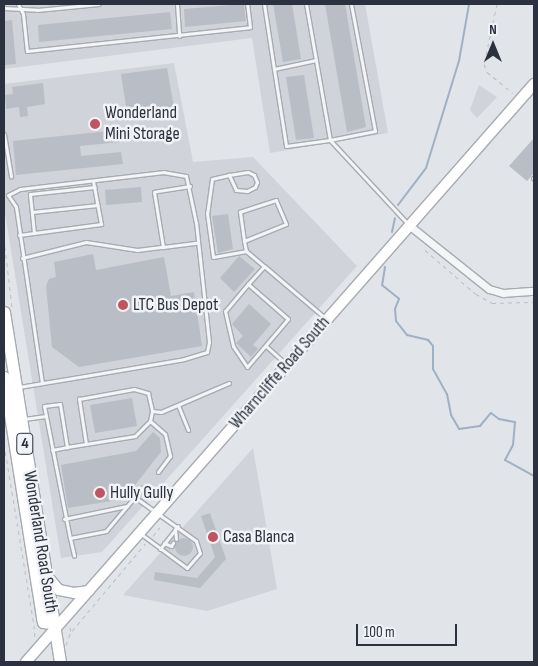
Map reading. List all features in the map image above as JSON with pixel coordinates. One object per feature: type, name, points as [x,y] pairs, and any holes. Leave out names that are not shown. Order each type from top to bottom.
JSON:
[{"type":"main road","name":"Wharncliffe Road South","points":[[26,662],[53,627],[89,591],[534,84]]},
{"type":"main road","name":"Wonderland Road South","points":[[4,312],[11,389],[42,618],[43,622],[53,627]]},
{"type":"main road","name":"Wonderland Road South","points":[[4,377],[11,389],[22,420],[60,662]]},
{"type":"main road","points":[[46,576],[59,590],[74,594],[89,591]]},
{"type":"street","points":[[410,226],[489,289],[503,293],[534,291]]},
{"type":"lane","points":[[4,8],[18,5],[37,10],[99,4]]},
{"type":"lane","points":[[176,4],[179,36]]},
{"type":"lane","points":[[18,5],[23,14],[27,51],[250,27],[247,4]]},
{"type":"lane","points":[[264,4],[286,146],[375,131],[351,4]]},
{"type":"lane","points":[[306,4],[330,140],[410,226]]},
{"type":"lane","points":[[274,69],[316,60]]},
{"type":"lane","points":[[4,134],[11,176]]},
{"type":"lane","points":[[11,389],[184,359],[207,352],[209,342],[190,186],[186,176],[172,172],[20,189],[6,196],[16,207],[22,258],[42,383]]},
{"type":"lane","points":[[230,174],[236,190],[247,191],[255,187],[254,175],[248,172],[230,174],[212,180],[207,213],[214,257],[246,251]]},
{"type":"lane","points":[[19,235],[101,224],[93,181]]},
{"type":"lane","points":[[163,247],[154,192],[190,186]]},
{"type":"lane","points":[[34,233],[30,194],[95,187]]},
{"type":"lane","points":[[244,241],[286,224],[276,200],[240,212],[244,241],[246,251],[327,320]]},
{"type":"lane","points":[[32,212],[98,205]]},
{"type":"lane","points":[[22,258],[86,242],[138,250],[197,243]]},
{"type":"lane","points":[[248,284],[288,319],[247,367],[232,346],[224,311],[248,284],[264,266]]},
{"type":"lane","points":[[266,346],[288,365]]},
{"type":"lane","points":[[152,411],[161,412],[229,383]]},
{"type":"lane","points":[[52,450],[135,436],[150,421],[152,411],[148,393],[134,389],[79,399],[86,444]]},
{"type":"lane","points":[[67,447],[60,404],[44,406],[64,519],[74,556]]},
{"type":"lane","points":[[178,405],[188,430]]},
{"type":"lane","points":[[22,420],[46,416]]},
{"type":"lane","points":[[150,421],[165,434],[170,456],[158,472]]},
{"type":"lane","points":[[70,538],[106,530],[144,487]]},
{"type":"lane","points":[[136,498],[178,526],[196,541],[200,553],[187,568],[148,541],[140,533]]},
{"type":"lane","points":[[64,519],[128,505]]},
{"type":"lane","points":[[160,549],[178,526]]},
{"type":"lane","points":[[175,530],[176,539]]},
{"type":"lane","points":[[164,543],[171,546],[173,543]]},
{"type":"path","points":[[497,4],[484,64],[487,72],[521,99]]},
{"type":"path","points":[[4,444],[34,625]]},
{"type":"path","points":[[72,631],[160,527]]},
{"type":"shaded area","points":[[4,4],[365,4],[388,133],[270,153],[252,38],[4,69]]},
{"type":"shaded area","points":[[174,63],[193,162],[253,157],[357,266],[102,552],[61,558],[4,207],[4,84]]},
{"type":"shaded area","points":[[479,85],[497,97],[477,118],[470,110]]},
{"type":"shaded area","points":[[253,448],[277,589],[207,611],[123,595]]},
{"type":"building","points":[[244,4],[246,21],[185,27],[184,9]]},
{"type":"building","points":[[273,4],[292,4],[301,59],[283,62]]},
{"type":"building","points":[[325,4],[345,4],[366,127],[347,132]]},
{"type":"building","points":[[170,12],[172,29],[39,42],[38,25]]},
{"type":"building","points":[[12,20],[16,64],[4,65],[4,21]]},
{"type":"building","points":[[167,68],[175,113],[128,119],[121,74]]},
{"type":"building","points":[[304,75],[314,138],[296,140],[286,77]]},
{"type":"building","points":[[43,83],[45,104],[27,107],[28,116],[20,117],[19,107],[6,109],[5,95],[13,94],[12,87]]},
{"type":"building","points":[[118,130],[120,142],[80,146],[81,156],[121,152],[123,164],[16,175],[13,141]]},
{"type":"building","points":[[534,138],[534,173],[527,181],[509,166]]},
{"type":"building","points":[[141,187],[142,202],[106,205],[105,190]]},
{"type":"building","points":[[228,214],[233,249],[218,253],[212,216]]},
{"type":"building","name":"LTC Bus Depot","points":[[93,254],[96,270],[164,257],[171,296],[194,292],[202,346],[79,367],[52,347],[46,286],[49,279],[56,277],[54,262]]},
{"type":"building","points":[[239,256],[255,269],[234,292],[220,278]]},
{"type":"building","points":[[249,304],[271,324],[253,345],[258,349],[251,357],[236,343],[243,336],[232,324]]},
{"type":"building","points":[[132,398],[137,426],[95,433],[90,405]]},
{"type":"building","points":[[153,432],[160,438],[161,452],[124,499],[68,508],[61,465],[136,451]]},
{"type":"building","name":"Casa Blanca","points":[[210,513],[226,559],[200,588],[154,580],[155,572],[197,578],[215,557],[201,516]]},
{"type":"building","points":[[184,538],[190,541],[193,547],[190,553],[184,556],[178,553],[175,547],[178,541]]},
{"type":"waterway","points":[[398,205],[426,168],[459,61],[469,4]]},
{"type":"waterway","points":[[392,232],[395,218]]},
{"type":"waterway","points":[[385,267],[382,285],[399,299],[395,309],[396,321],[407,335],[428,340],[433,346],[433,369],[447,394],[451,415],[459,429],[480,426],[491,413],[499,419],[515,422],[513,445],[505,460],[534,476]]},
{"type":"place","name":"Wonderland Mini Storage","points":[[95,124]]},
{"type":"place","name":"LTC Bus Depot","points":[[123,305]]},
{"type":"place","name":"Hully Gully","points":[[100,493]]},
{"type":"place","name":"Casa Blanca","points":[[213,537]]}]
